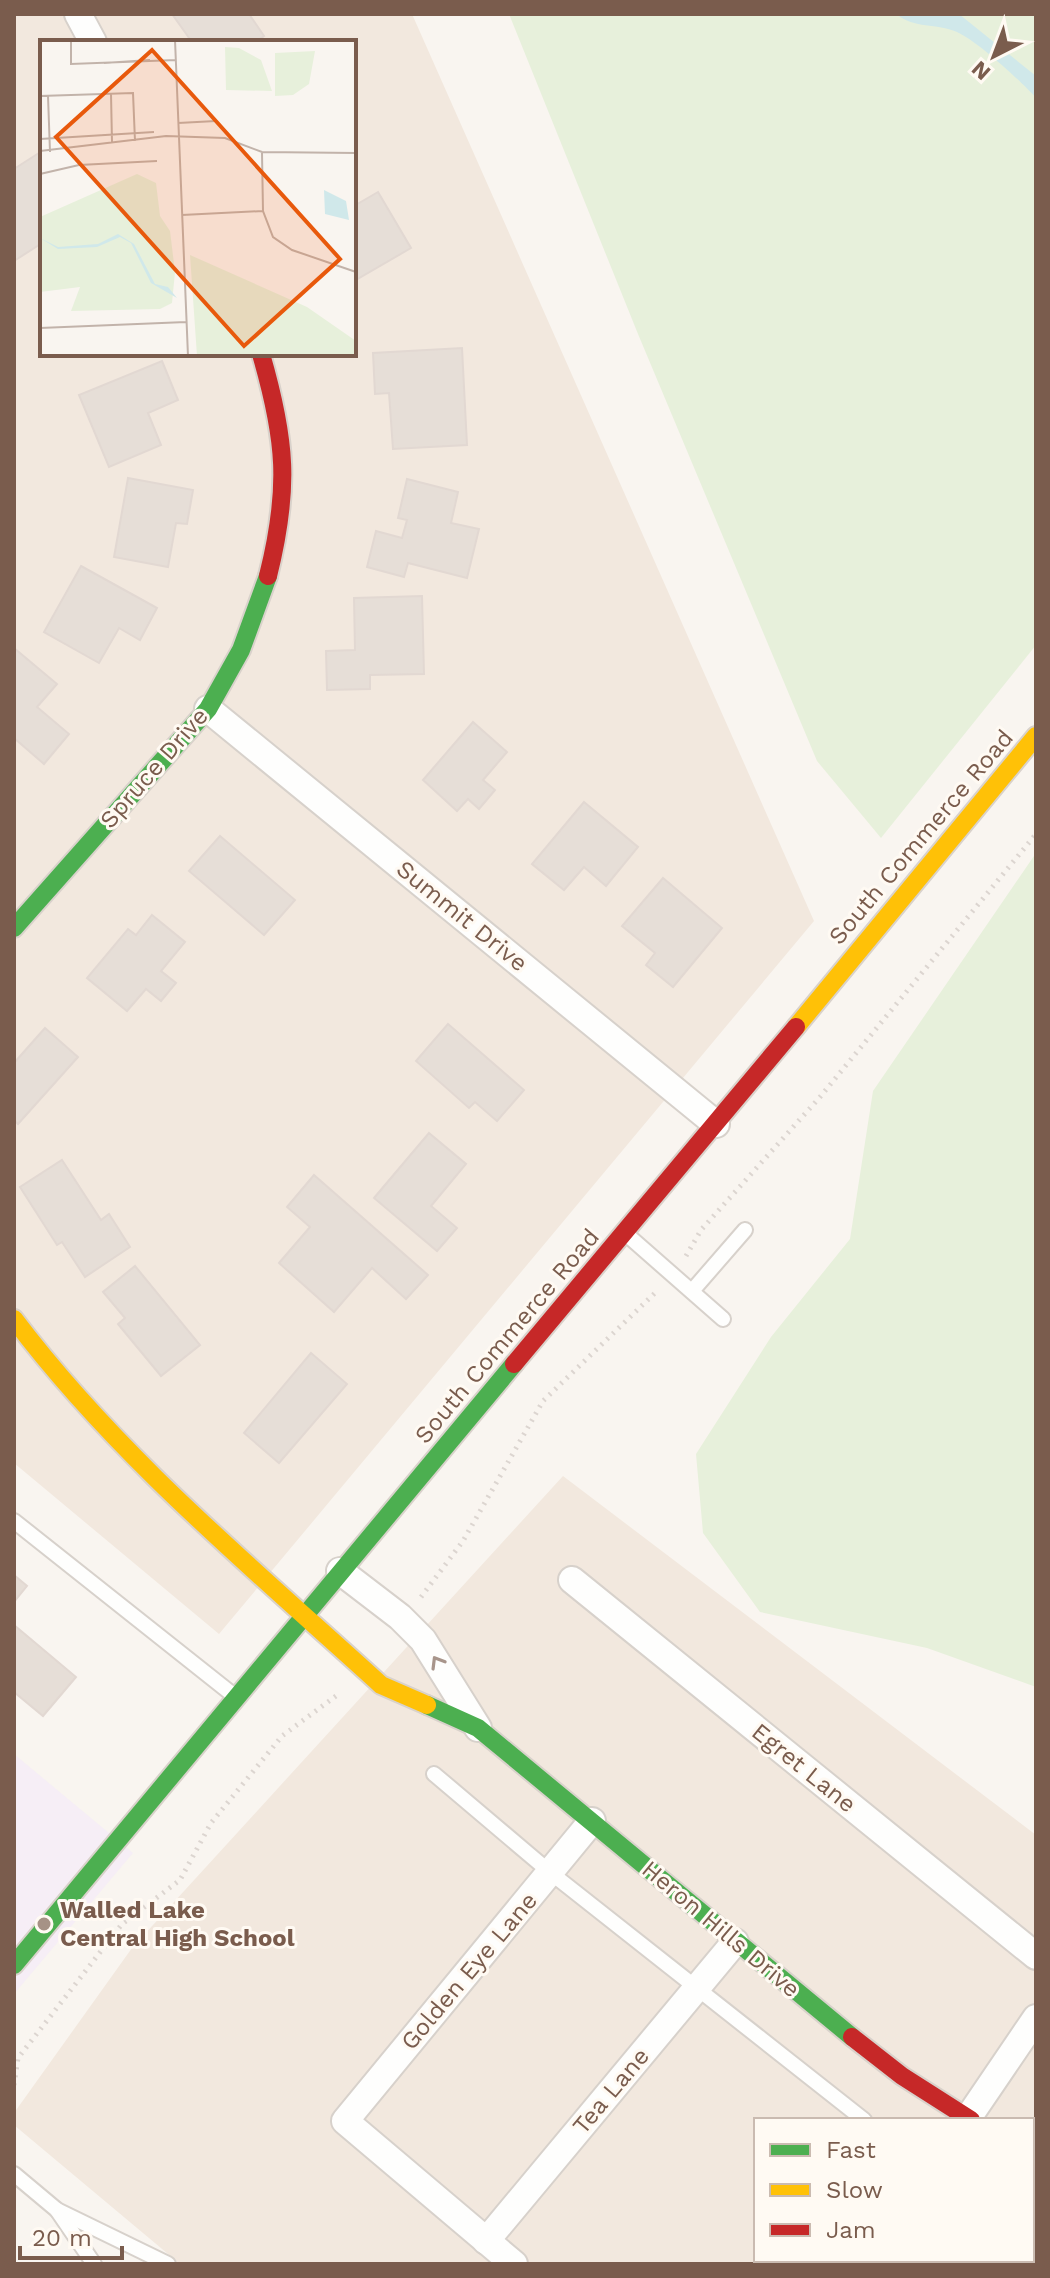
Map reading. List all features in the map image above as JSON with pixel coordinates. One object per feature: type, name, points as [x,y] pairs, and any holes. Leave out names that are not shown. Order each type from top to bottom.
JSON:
[{"type":"street","points":[[78,14],[92,40]]},
{"type":"street","name":"Spruce Drive","points":[[14,928],[208,709],[242,647],[264,590],[278,539],[283,500],[283,447],[276,405],[262,356]]},
{"type":"street","name":"Summit Drive","points":[[208,709],[716,1124]]},
{"type":"street","name":"South Commerce Road","points":[[14,1965],[1036,736]]},
{"type":"street","name":"Heron Hills Drive","points":[[14,1319],[39,1352],[145,1468],[381,1685],[478,1728],[902,2076],[967,2118]]},
{"type":"street","name":"Heron Hills Drive","points":[[340,1571],[400,1617],[423,1640],[478,1728]]},
{"type":"street","name":"Egret Lane","points":[[572,1580],[1036,1956]]},
{"type":"street","name":"Golden Eye Lane","points":[[486,2241],[345,2121],[592,1821]]},
{"type":"street","name":"Tea Lane","points":[[486,2241],[735,1942]]},
{"type":"street","points":[[970,2118],[1036,2018]]},
{"type":"street","points":[[486,2241],[514,2264]]},
{"type":"lane","points":[[692,1291],[745,1230]]},
{"type":"lane","points":[[625,1233],[723,1319]]},
{"type":"lane","points":[[14,1521],[238,1698]]},
{"type":"lane","points":[[434,1774],[551,1873],[861,2118]]},
{"type":"lane","points":[[14,2174],[57,2210],[168,2264]]},
{"type":"lane","points":[[57,2210],[94,2264]]},
{"type":"path","points":[[400,1617],[422,1596],[463,1541],[543,1401],[674,1275],[701,1230],[820,1097],[1036,834]]},
{"type":"path","points":[[14,2085],[18,2058],[122,1924],[180,1880],[211,1823],[282,1736],[342,1691],[360,1665]]},
{"type":"shaded area","points":[[14,14],[412,14],[814,921],[219,1634],[14,1463]]},
{"type":"shaded area","points":[[563,1476],[1036,1835],[1036,2264],[180,2264],[14,2125],[14,2113],[132,1948]]},
{"type":"shaded area","name":"Walled Lake Central High School","points":[[14,1754],[133,1853],[14,1994]]},
{"type":"green space","points":[[509,14],[1036,14],[1036,645],[881,838],[817,761],[638,334]]},
{"type":"green space","points":[[1036,853],[1036,1687],[927,1648],[760,1612],[703,1533],[696,1454],[771,1337],[850,1239],[873,1091]]},
{"type":"water","points":[[896,14],[959,14],[1036,76],[1036,98],[998,62],[957,32],[911,22]]},
{"type":"building","points":[[172,14],[249,14],[264,36],[259,40],[191,40]]},
{"type":"building","points":[[40,152],[40,244],[14,261],[14,169]]},
{"type":"building","points":[[378,192],[411,248],[356,280],[356,205]]},
{"type":"building","points":[[462,348],[467,445],[393,449],[389,393],[375,394],[373,353]]},
{"type":"building","points":[[162,361],[178,400],[148,413],[161,445],[109,467],[79,395]]},
{"type":"building","points":[[128,478],[193,490],[187,524],[176,523],[168,567],[114,557]]},
{"type":"building","points":[[407,479],[458,492],[451,523],[479,529],[467,578],[408,563],[404,577],[367,567],[376,531],[402,538],[407,520],[398,518]]},
{"type":"building","points":[[81,566],[157,608],[140,640],[119,628],[99,663],[44,632]]},
{"type":"building","points":[[422,596],[424,674],[370,675],[370,689],[327,690],[326,651],[355,650],[354,598]]},
{"type":"building","points":[[14,648],[57,684],[37,707],[69,734],[44,764],[14,738]]},
{"type":"building","points":[[473,722],[507,752],[483,780],[495,790],[479,809],[468,799],[457,811],[423,780]]},
{"type":"building","points":[[584,802],[638,847],[606,886],[584,867],[564,890],[532,864]]},
{"type":"building","points":[[220,836],[295,900],[264,935],[189,871]]},
{"type":"building","points":[[663,878],[722,928],[673,987],[646,965],[655,953],[622,926]]},
{"type":"building","points":[[152,915],[185,942],[161,971],[176,983],[161,1001],[146,989],[127,1011],[87,978],[128,929],[136,935]]},
{"type":"building","points":[[448,1024],[524,1090],[497,1121],[475,1102],[469,1108],[416,1061]]},
{"type":"building","points":[[45,1028],[78,1057],[18,1124],[14,1120],[14,1063]]},
{"type":"building","points":[[429,1133],[466,1164],[431,1206],[457,1228],[437,1251],[374,1198]]},
{"type":"building","points":[[62,1160],[101,1220],[109,1214],[130,1247],[85,1277],[62,1242],[57,1245],[20,1187]]},
{"type":"building","points":[[314,1175],[428,1275],[406,1299],[372,1268],[334,1312],[279,1263],[310,1227],[287,1207]]},
{"type":"building","points":[[135,1266],[200,1345],[161,1376],[118,1324],[125,1318],[103,1292]]},
{"type":"building","points":[[311,1353],[347,1384],[279,1463],[244,1433]]},
{"type":"building","points":[[14,1575],[27,1586],[14,1602]]},
{"type":"building","points":[[14,1625],[76,1677],[43,1716],[14,1692]]},
{"type":"traffic: fast","points":[[14,928],[208,709],[241,650],[268,576]]},
{"type":"traffic: fast","points":[[14,1965],[514,1364]]},
{"type":"traffic: fast","points":[[427,1705],[478,1728],[852,2037]]},
{"type":"traffic: slow","points":[[796,1027],[1036,736]]},
{"type":"traffic: slow","points":[[14,1319],[97,1418],[236,1555],[381,1685],[427,1705]]},
{"type":"traffic: jam","points":[[262,356],[276,413],[282,464],[280,516],[268,576]]},
{"type":"traffic: jam","points":[[514,1364],[796,1027]]},
{"type":"traffic: jam","points":[[852,2037],[902,2076],[968,2118]]},
{"type":"place","name":"Walled Lake Central High School","points":[[44,1924]]}]
